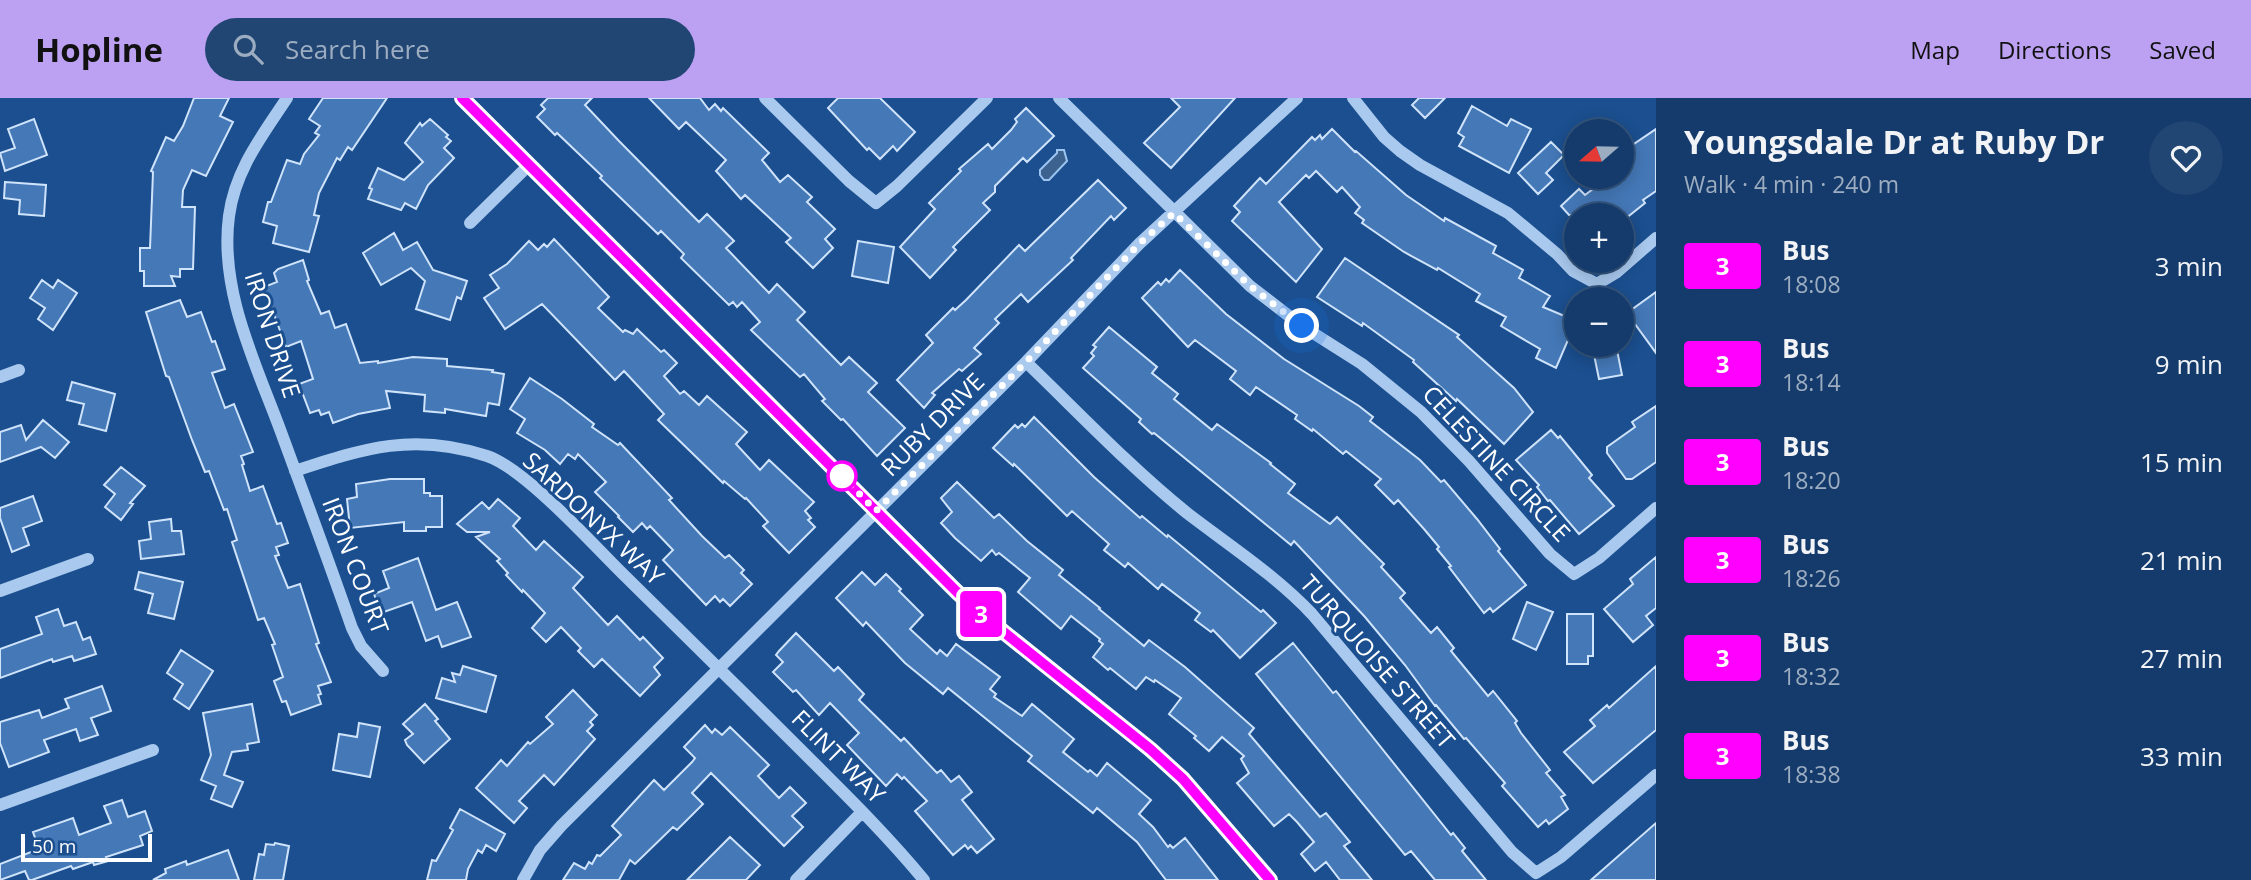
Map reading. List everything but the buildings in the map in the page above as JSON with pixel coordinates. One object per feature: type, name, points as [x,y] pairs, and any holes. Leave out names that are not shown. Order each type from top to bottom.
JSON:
[{"type":"street","name":"IRON DRIVE","points":[[287,98],[245,160],[229,214],[227,238],[228,270],[233,293],[295,471]]},
{"type":"street","points":[[462,98],[980,613],[1150,749],[1183,779],[1270,880]]},
{"type":"street","points":[[765,98],[849,181],[876,203],[987,98]]},
{"type":"street","points":[[1059,98],[1174,213]]},
{"type":"street","name":"RUBY DRIVE","points":[[523,880],[540,850],[561,826],[1026,362],[1139,244],[1297,98]]},
{"type":"street","points":[[1353,98],[1384,137],[1399,151],[1419,165],[1508,213],[1573,271],[1597,284],[1617,272],[1656,238]]},
{"type":"street","points":[[470,223],[530,164]]},
{"type":"street","name":"CELESTINE CIRCLE","points":[[1174,213],[1250,286],[1302,326],[1362,364],[1421,412],[1469,461],[1550,554],[1574,574],[1599,558],[1656,508]]},
{"type":"street","name":"TURQUOISE STREET","points":[[1026,362],[1147,479],[1187,513],[1289,589],[1512,852],[1536,873],[1561,858],[1656,775]]},
{"type":"street","points":[[0,377],[19,370]]},
{"type":"street","name":"SARDONYX WAY","points":[[295,471],[371,447],[417,443],[438,444],[489,457],[508,467],[553,505],[718,668]]},
{"type":"street","name":"IRON COURT","points":[[295,471],[352,628],[361,646],[383,671]]},
{"type":"street","points":[[0,591],[89,559]]},
{"type":"street","name":"FLINT WAY","points":[[718,668],[893,842],[924,880]]},
{"type":"street","points":[[0,805],[153,750]]},
{"type":"street","points":[[796,880],[862,812]]},
{"type":"water","points":[[1057,150],[1064,150],[1067,161],[1049,180],[1044,180],[1040,170]]},
{"type":"bus line","name":"3","points":[[462,98],[957,592],[1183,779],[1270,880]]},
{"type":"route","points":[[842,476],[876,511],[1026,362],[1139,244],[1174,213],[1250,286],[1302,326]]}]
